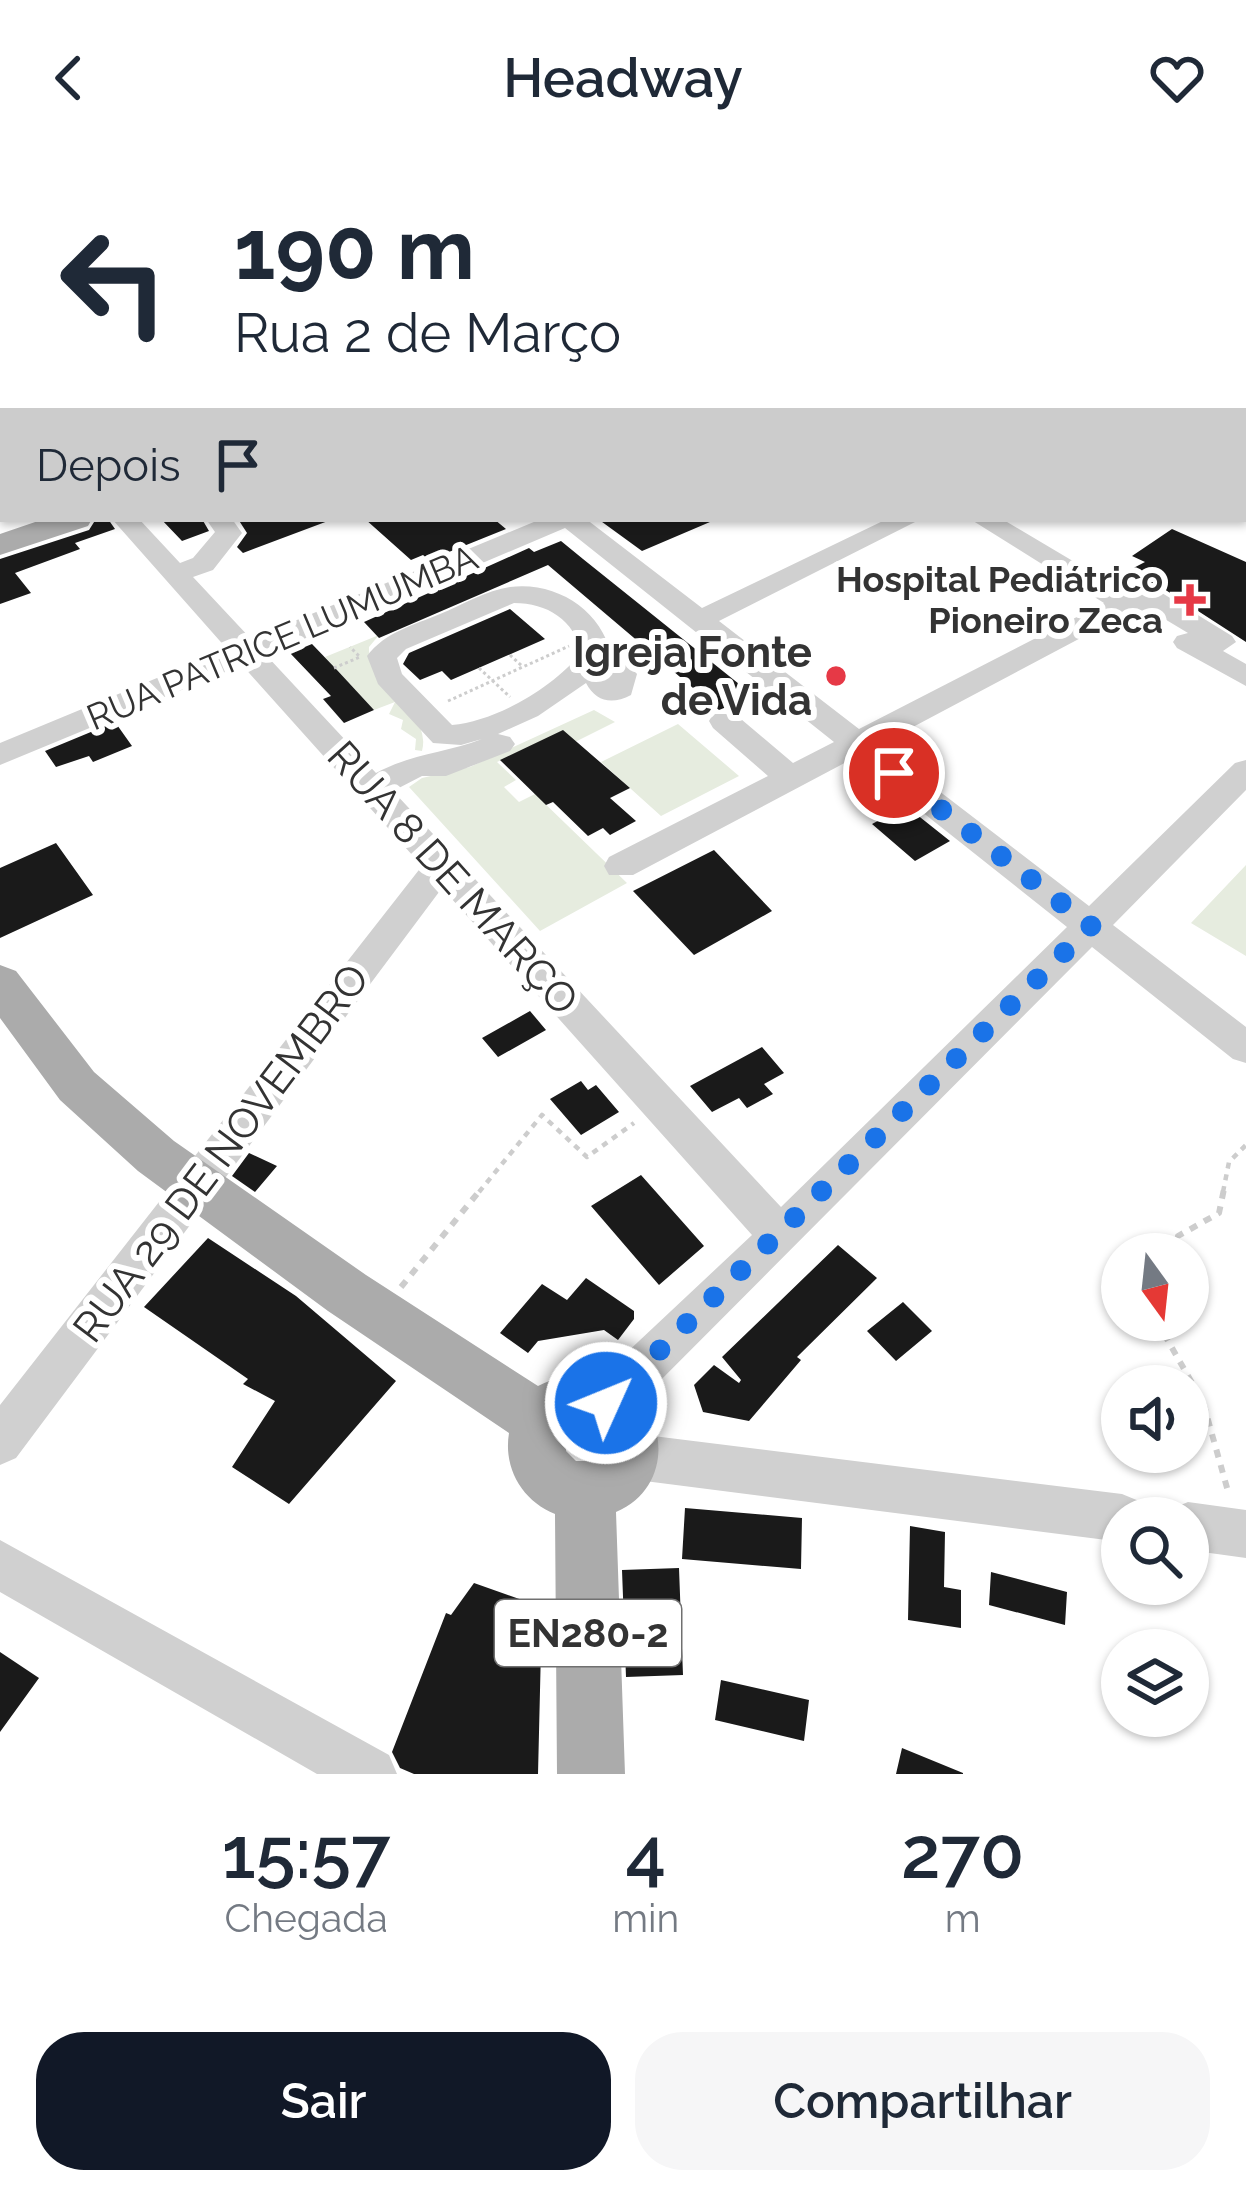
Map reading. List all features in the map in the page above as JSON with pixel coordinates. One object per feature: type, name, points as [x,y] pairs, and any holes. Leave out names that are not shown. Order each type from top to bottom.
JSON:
[{"type":"main road","points":[[0,545],[67,522]]},
{"type":"main road","points":[[0,983],[77,1086],[195,1187],[542,1422]]},
{"type":"main road","points":[[578,1398],[606,1403],[627,1426],[607,1474],[553,1482],[536,1454],[542,1422],[564,1402],[578,1398]]},
{"type":"main road","name":"EN280-2","points":[[591,1774],[607,1474]]},
{"type":"street","name":"RUA 8 DE MARÇO","points":[[128,522],[780,1236]]},
{"type":"street","points":[[176,574],[203,564],[229,533],[221,522]]},
{"type":"street","name":"RUA PATRICE LUMUMBA","points":[[0,755],[560,522]]},
{"type":"street","points":[[571,522],[1246,1048]]},
{"type":"street","points":[[699,620],[902,522]]},
{"type":"street","points":[[988,522],[1246,677]]},
{"type":"street","points":[[372,789],[523,709],[589,666],[596,654],[593,635],[555,600],[525,593],[510,595],[396,643],[382,656],[384,670],[444,736],[477,733]]},
{"type":"street","points":[[621,866],[1136,598],[1152,599],[1222,642]]},
{"type":"street","points":[[416,765],[446,765],[472,757],[601,686]]},
{"type":"street","points":[[724,721],[791,778]]},
{"type":"street","points":[[606,1403],[1246,771]]},
{"type":"street","name":"RUA 29 DE NOVEMBRO","points":[[0,1442],[442,865]]},
{"type":"street","points":[[607,1474],[1101,1516]]},
{"type":"street","points":[[0,1565],[370,1774]]},
{"type":"path","points":[[421,713],[593,635]]},
{"type":"path","points":[[334,668],[360,657],[350,647]]},
{"type":"path","points":[[510,655],[523,667]]},
{"type":"path","points":[[479,668],[523,709]]},
{"type":"path","points":[[394,1296],[542,1115],[587,1157],[638,1120]]},
{"type":"path","points":[[1183,1233],[1219,1213],[1229,1162],[1246,1144]]},
{"type":"path","points":[[1168,1341],[1203,1402],[1223,1524]]},
{"type":"shaded area","points":[[379,635],[369,647],[371,662],[418,723],[422,751],[415,750],[416,739],[401,729],[403,720],[389,714],[395,702],[374,710],[325,657]]},
{"type":"shaded area","points":[[594,710],[615,722],[575,742],[562,731],[497,762],[516,780],[504,787],[519,802],[535,794],[627,883],[540,931],[409,787],[422,778],[470,767]]},
{"type":"shaded area","points":[[678,724],[739,776],[661,816],[601,762]]},
{"type":"shaded area","points":[[1246,865],[1246,956],[1191,923]]},
{"type":"building","points":[[94,522],[110,522],[115,529],[75,543],[80,549],[15,573],[31,593],[0,604],[0,559],[89,530]]},
{"type":"building","points":[[164,522],[204,522],[209,531],[182,541]]},
{"type":"building","points":[[240,522],[325,522],[243,553],[237,547],[247,533]]},
{"type":"building","points":[[368,522],[498,522],[506,529],[429,560],[423,555],[411,560]]},
{"type":"building","points":[[602,522],[710,522],[642,551]]},
{"type":"building","name":"Hospital Pediátrico Pioneiro Zeca","points":[[1172,529],[1246,562],[1246,642],[1164,589],[1137,588],[1118,576],[1145,562],[1132,556]]},
{"type":"building","points":[[561,541],[754,696],[719,710],[548,565],[379,638],[364,622],[529,548],[534,552]]},
{"type":"building","points":[[510,609],[545,639],[451,680],[442,671],[420,680],[403,664],[409,653]]},
{"type":"building","points":[[312,644],[374,710],[344,723],[323,699],[331,696],[290,653]]},
{"type":"building","points":[[115,722],[132,746],[93,762],[89,756],[56,767],[45,751]]},
{"type":"building","points":[[563,730],[630,788],[610,798],[636,821],[610,835],[603,828],[588,836],[553,802],[546,805],[500,760]]},
{"type":"building","points":[[906,806],[950,841],[915,861],[872,824]]},
{"type":"building","points":[[56,843],[93,895],[0,938],[0,868]]},
{"type":"building","points":[[714,850],[772,911],[694,955],[633,891]]},
{"type":"building","points":[[530,1011],[546,1030],[498,1057],[482,1038]]},
{"type":"building","points":[[762,1047],[784,1073],[764,1084],[773,1094],[747,1108],[739,1098],[712,1112],[690,1086]]},
{"type":"building","points":[[581,1081],[588,1090],[596,1085],[619,1112],[581,1135],[550,1099]]},
{"type":"building","points":[[249,1153],[277,1166],[255,1192],[232,1176]]},
{"type":"building","points":[[641,1175],[704,1246],[659,1285],[591,1206]]},
{"type":"building","points":[[208,1238],[296,1296],[396,1381],[289,1504],[232,1467],[275,1401],[243,1384],[248,1379],[144,1307]]},
{"type":"building","points":[[838,1245],[877,1278],[797,1357],[801,1360],[749,1421],[703,1412],[694,1385],[714,1365],[739,1383],[722,1357]]},
{"type":"building","points":[[586,1278],[634,1311],[634,1319],[618,1340],[604,1330],[538,1341],[528,1353],[500,1333],[542,1284],[567,1300]]},
{"type":"building","points":[[903,1302],[932,1331],[896,1361],[867,1331]]},
{"type":"building","points":[[685,1508],[802,1518],[801,1569],[682,1559]]},
{"type":"building","points":[[910,1526],[945,1532],[944,1587],[961,1590],[961,1628],[908,1620]]},
{"type":"building","points":[[679,1568],[683,1675],[626,1677],[622,1570]]},
{"type":"building","points":[[991,1572],[1067,1592],[1065,1625],[989,1605]]},
{"type":"building","points":[[474,1583],[542,1607],[538,1774],[414,1774],[400,1768],[392,1752],[446,1613],[451,1615]]},
{"type":"building","points":[[0,1652],[39,1678],[0,1732]]},
{"type":"building","points":[[721,1680],[809,1700],[804,1741],[715,1720]]},
{"type":"building","points":[[902,1748],[963,1773],[963,1774],[896,1774]]},
{"type":"place","name":"Hospital Pediátrico Pioneiro Zeca","points":[[1190,600]]},
{"type":"place","name":"Igreja Fonte de Vida","points":[[836,676]]},
{"type":"route","points":[[606,1403],[1091,926],[894,773]]}]
